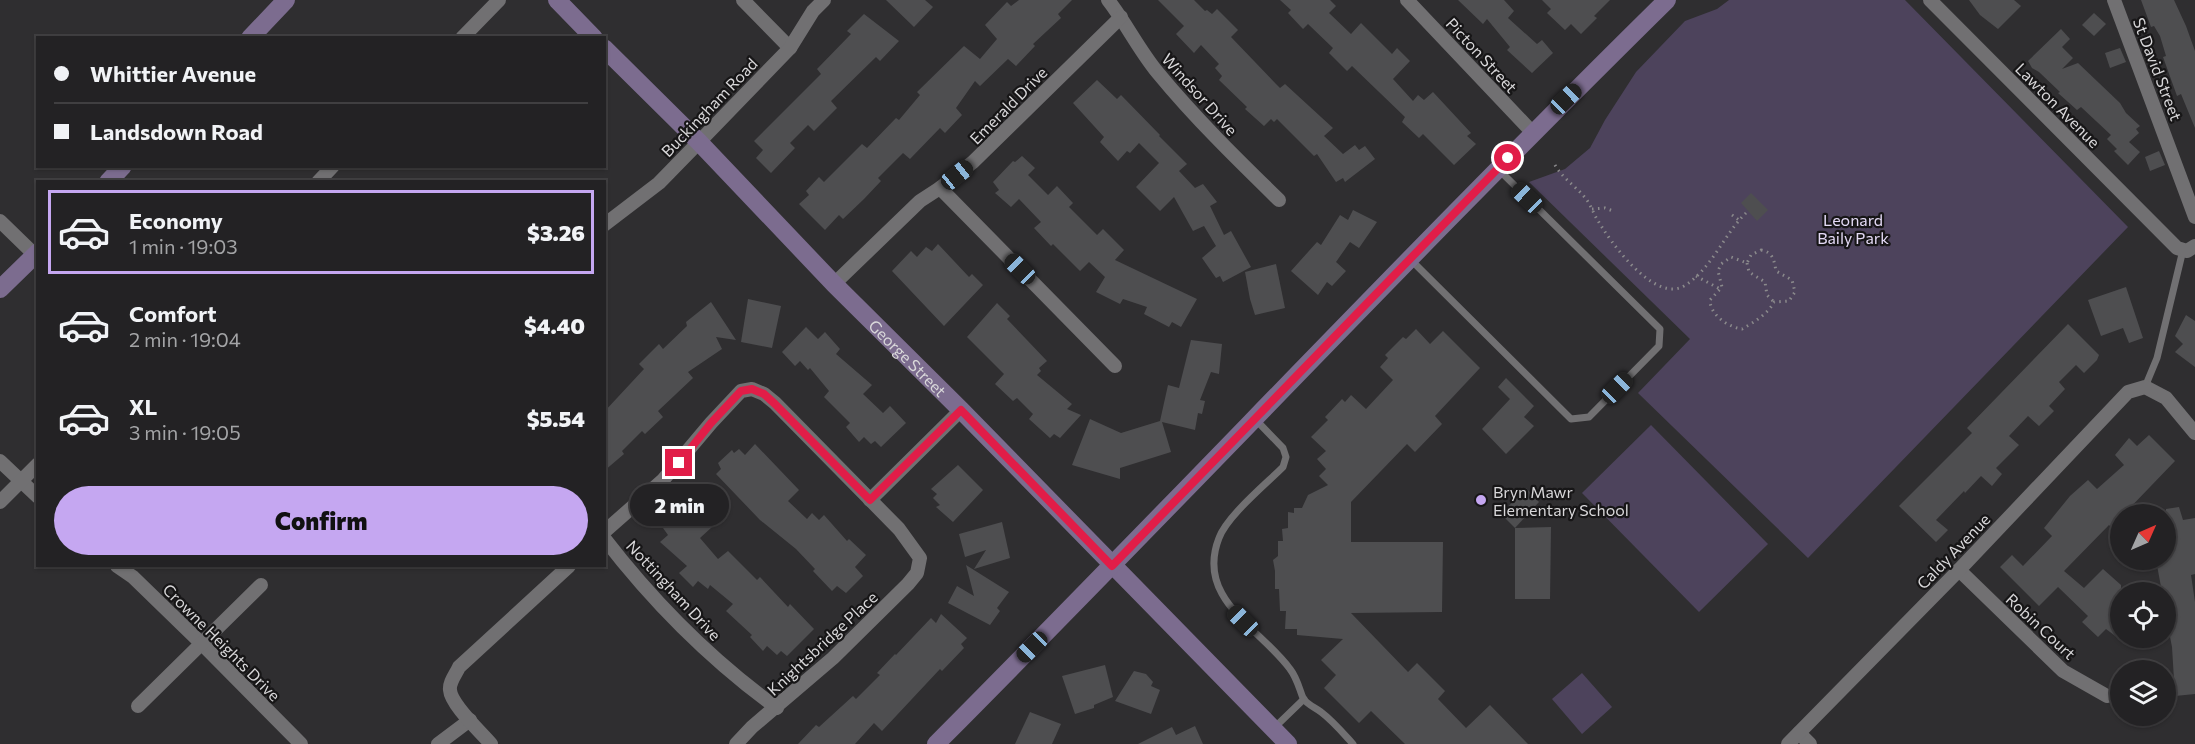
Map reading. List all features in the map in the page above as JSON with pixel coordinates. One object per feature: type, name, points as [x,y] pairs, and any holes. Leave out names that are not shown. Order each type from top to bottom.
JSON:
[{"type":"street","points":[[252,36],[286,0]]},
{"type":"street","points":[[464,36],[499,0]]},
{"type":"street","points":[[557,0],[592,36]]},
{"type":"street","points":[[743,0],[790,48]]},
{"type":"street","name":"Buckingham Road","points":[[606,223],[659,183],[699,142],[790,48],[813,11],[824,0]]},
{"type":"street","name":"Windsor Drive","points":[[1108,0],[1143,53],[1194,115],[1279,200]]},
{"type":"street","name":"Picton Street","points":[[1407,0],[1532,132]]},
{"type":"street","points":[[936,744],[1112,566],[1532,132],[1667,0]]},
{"type":"street","name":"Lawton Avenue","points":[[1930,0],[2177,248],[2189,248]]},
{"type":"street","name":"St David Street","points":[[2114,0],[2195,217]]},
{"type":"street","name":"Emerald Drive","points":[[834,284],[920,201],[973,162],[1121,17]]},
{"type":"street","name":"George Street","points":[[606,50],[699,142],[834,284],[961,410],[1288,744]]},
{"type":"street","points":[[110,180],[121,168]]},
{"type":"street","points":[[320,180],[331,168]]},
{"type":"street","points":[[940,188],[1115,366]]},
{"type":"street","points":[[0,221],[36,253],[0,289]]},
{"type":"street","points":[[2145,387],[2166,398],[2195,433]]},
{"type":"street","name":"Caldy Avenue","points":[[1788,744],[1959,570],[2114,405],[2128,392],[2145,387]]},
{"type":"street","points":[[606,530],[663,480],[741,391],[752,389],[764,394],[870,500],[961,410]]},
{"type":"street","points":[[0,461],[36,495]]},
{"type":"street","points":[[0,501],[36,466]]},
{"type":"street","name":"Knightsbridge Place","points":[[736,744],[752,727],[833,658],[918,573],[920,558],[899,529],[870,500]]},
{"type":"street","name":"Nottingham Drive","points":[[606,541],[631,573],[685,631],[745,685],[777,708]]},
{"type":"street","name":"Crowne Heights Drive","points":[[118,567],[133,577],[301,744]]},
{"type":"street","points":[[491,744],[454,702],[450,690],[452,681],[459,668],[568,567]]},
{"type":"street","name":"Robin Court","points":[[1959,570],[2063,671],[2107,696]]},
{"type":"street","points":[[138,706],[261,585]]},
{"type":"street","points":[[438,744],[470,720]]},
{"type":"street","points":[[1799,733],[1810,744]]},
{"type":"lane","points":[[1409,258],[1571,419],[1589,417],[1659,346],[1659,329],[1497,168]]},
{"type":"lane","points":[[2145,387],[2157,358],[2189,248]]},
{"type":"lane","points":[[1255,419],[1283,448],[1286,457],[1283,467],[1233,517],[1219,537],[1214,563],[1217,585],[1228,605],[1290,668],[1301,687],[1304,699],[1322,713],[1353,744]]},
{"type":"lane","points":[[1273,729],[1304,699]]},
{"type":"path","points":[[1555,165],[1586,199],[1610,239],[1646,278],[1666,289],[1677,289],[1696,276],[1746,213]]},
{"type":"path","points":[[1592,209],[1605,208],[1613,211]]},
{"type":"path","points":[[1732,215],[1739,220]]},
{"type":"path","points":[[1756,251],[1767,251],[1774,258],[1776,270],[1792,280],[1795,292],[1792,297],[1784,302],[1774,302],[1767,295],[1765,282],[1749,272],[1747,262],[1756,251]]},
{"type":"path","points":[[1747,262],[1731,257],[1721,264],[1718,271],[1722,283],[1720,289],[1710,300],[1710,306],[1719,318],[1742,329],[1769,309],[1774,302]]},
{"type":"path","points":[[1696,276],[1720,289]]},
{"type":"green space","name":"Leonard Baily Park","points":[[1729,0],[1905,0],[2128,227],[1808,558],[1638,393],[1690,339],[1529,182],[1565,169],[1590,148],[1636,72],[1685,21],[1717,9]]},
{"type":"green space","points":[[1651,425],[1768,544],[1699,612],[1582,493]]},
{"type":"green space","points":[[1582,673],[1612,707],[1582,734],[1552,699]]},
{"type":"building","points":[[886,0],[925,0],[933,7],[914,27]]},
{"type":"building","points":[[1019,0],[1072,0],[1058,14],[1061,18],[1033,44],[1035,46],[1016,66],[1008,59],[980,86],[975,81],[956,108],[962,115],[945,133],[940,128],[910,159],[903,153],[878,178],[881,181],[864,199],[843,219],[839,215],[825,230],[799,204],[809,195],[806,191],[819,177],[824,182],[862,144],[867,148],[896,118],[899,120],[920,95],[917,92],[964,46],[980,59],[997,39],[985,25],[1007,2],[1011,6]]},
{"type":"building","points":[[1158,0],[1194,0],[1205,11],[1212,14],[1217,9],[1238,30],[1231,37],[1276,84],[1280,88],[1285,84],[1333,128],[1324,136],[1343,154],[1355,145],[1359,150],[1365,146],[1375,159],[1345,182],[1343,178],[1336,182],[1317,154],[1314,156],[1277,119],[1274,122],[1271,119],[1264,126],[1245,109],[1247,107],[1219,80],[1222,76],[1215,68],[1219,64],[1201,45],[1194,53],[1176,34],[1184,26]]},
{"type":"building","points":[[1280,0],[1330,0],[1336,6],[1329,13],[1351,34],[1361,23],[1392,54],[1397,48],[1410,61],[1393,79],[1413,101],[1418,95],[1424,100],[1433,92],[1471,133],[1467,136],[1476,144],[1454,165],[1423,134],[1419,138],[1402,122],[1405,117],[1352,66],[1347,71],[1329,53],[1333,48],[1308,24],[1303,29],[1288,13],[1291,10]]},
{"type":"building","points":[[1458,0],[1504,0],[1514,11],[1508,18],[1537,44],[1542,40],[1553,53],[1532,73],[1507,50],[1510,47],[1487,19],[1483,24]]},
{"type":"building","points":[[1542,0],[1610,0],[1581,34],[1571,24],[1565,30],[1547,13],[1551,9]]},
{"type":"building","points":[[1969,0],[2014,0],[2021,6],[1998,29],[1980,15]]},
{"type":"building","points":[[2141,0],[2174,0],[2186,26],[2195,51],[2195,128],[2181,94],[2177,96],[2163,57],[2166,56],[2160,36],[2154,26],[2151,27]]},
{"type":"building","points":[[2094,13],[2106,24],[2094,36],[2082,25]]},
{"type":"building","points":[[864,14],[899,41],[880,61],[876,57],[831,101],[837,108],[814,131],[808,125],[790,143],[795,148],[771,173],[756,158],[763,150],[754,141],[821,74],[817,69],[851,34],[847,31]]},
{"type":"building","points":[[2061,29],[2070,39],[2062,47],[2073,58],[2062,69],[2078,63],[2120,103],[2126,113],[2140,126],[2136,129],[2139,133],[2129,142],[2140,152],[2128,165],[2114,151],[2117,149],[2107,139],[2111,135],[2081,107],[2077,110],[2039,72],[2032,68],[2028,61]]},
{"type":"building","points":[[2120,48],[2126,62],[2110,68],[2105,53]]},
{"type":"building","points":[[1097,80],[1117,99],[1121,95],[1187,164],[1179,171],[1195,188],[1203,184],[1217,202],[1210,206],[1224,235],[1231,231],[1251,267],[1223,282],[1220,276],[1216,278],[1202,258],[1216,246],[1204,226],[1193,231],[1174,197],[1160,211],[1136,187],[1159,163],[1139,143],[1118,161],[1100,142],[1104,137],[1073,103]]},
{"type":"building","points":[[2159,151],[2165,165],[2150,171],[2145,157]]},
{"type":"building","points":[[1022,156],[1035,168],[1028,175],[1048,195],[1057,186],[1073,203],[1069,207],[1097,235],[1103,229],[1124,250],[1115,260],[1197,299],[1181,327],[1172,322],[1169,327],[1144,314],[1147,307],[1123,299],[1120,304],[1096,292],[1105,277],[1089,262],[1080,271],[1034,228],[1041,222],[1019,199],[1011,207],[995,193],[999,190],[993,182],[1013,161],[1015,162]]},
{"type":"building","points":[[1751,193],[1768,210],[1757,221],[1741,203]]},
{"type":"building","points":[[1353,210],[1377,222],[1359,248],[1350,242],[1336,262],[1346,271],[1332,286],[1327,282],[1318,295],[1291,271],[1317,242],[1321,245],[1340,215],[1348,220]]},
{"type":"building","points":[[938,244],[969,277],[972,274],[983,285],[944,326],[892,271],[911,251],[917,257],[926,247],[932,251]]},
{"type":"building","points":[[1276,264],[1285,308],[1255,315],[1245,272]]},
{"type":"building","points":[[2126,287],[2143,338],[2129,343],[2123,328],[2101,336],[2088,300]]},
{"type":"building","points":[[748,299],[781,306],[772,348],[741,342]]},
{"type":"building","points":[[711,302],[736,340],[716,337],[722,349],[688,372],[693,378],[658,411],[663,417],[645,434],[642,431],[622,451],[624,454],[606,469],[606,410],[644,369],[639,364],[659,344],[663,349],[687,326],[686,322]]},
{"type":"building","points":[[997,303],[1010,316],[1007,319],[1047,361],[1039,368],[1041,371],[1037,375],[1072,404],[1067,409],[1081,415],[1060,438],[1054,434],[1050,438],[1029,419],[1033,414],[1017,398],[1013,401],[995,384],[1004,374],[967,337]]},
{"type":"building","points":[[2186,315],[2195,321],[2195,367],[2175,352],[2183,344],[2175,336]]},
{"type":"building","points":[[2068,324],[2099,355],[2097,360],[2084,373],[2076,365],[2059,382],[2065,389],[2049,406],[2054,411],[2039,426],[2028,416],[2009,436],[2019,445],[1996,468],[2002,474],[1992,486],[1981,476],[1965,493],[1964,491],[1936,520],[1948,530],[1936,542],[1899,506],[1972,433],[1967,428]]},
{"type":"building","points":[[806,327],[818,339],[825,332],[840,349],[836,354],[872,385],[863,394],[883,413],[890,406],[906,423],[881,447],[875,441],[871,444],[864,437],[859,442],[846,427],[850,423],[824,397],[829,391],[810,368],[808,370],[800,361],[795,366],[782,352]]},
{"type":"building","points":[[1416,329],[1430,344],[1443,331],[1480,368],[1435,416],[1442,424],[1415,452],[1407,444],[1351,502],[1351,542],[1443,542],[1442,612],[1351,613],[1408,672],[1417,663],[1445,691],[1438,699],[1466,728],[1490,705],[1528,744],[1405,744],[1371,711],[1359,723],[1324,688],[1336,675],[1321,660],[1343,639],[1297,635],[1297,629],[1285,629],[1286,611],[1280,611],[1279,589],[1275,589],[1273,560],[1278,556],[1278,541],[1283,541],[1282,529],[1288,528],[1288,512],[1294,513],[1294,508],[1302,508],[1308,495],[1328,485],[1319,476],[1326,469],[1317,459],[1326,451],[1311,437],[1328,420],[1325,417],[1342,399],[1345,402],[1351,395],[1366,409],[1393,380],[1380,367],[1388,358],[1385,355],[1403,337],[1406,339]]},
{"type":"building","points":[[1191,340],[1222,344],[1219,374],[1211,372],[1200,400],[1205,401],[1202,414],[1198,413],[1195,430],[1162,422],[1171,452],[1120,468],[1120,479],[1072,465],[1090,419],[1121,433],[1160,421],[1168,385],[1179,388]]},
{"type":"building","points":[[1506,378],[1534,406],[1524,417],[1534,426],[1506,454],[1482,429],[1510,399],[1498,387]]},
{"type":"building","points":[[2149,435],[2175,461],[2134,504],[2110,504],[2110,526],[2064,571],[2084,588],[2103,569],[2118,582],[2110,582],[2110,632],[2106,629],[2098,637],[2082,622],[2088,616],[2058,587],[2039,606],[2000,567],[2012,555],[2023,566],[2052,536],[2044,528],[2070,496],[2088,480],[2097,489],[2124,465],[2115,455],[2129,438],[2137,446]]},
{"type":"building","points":[[755,444],[799,490],[788,501],[807,519],[812,513],[819,520],[824,515],[847,541],[849,539],[866,555],[855,567],[863,576],[846,593],[837,586],[832,591],[796,549],[760,520],[716,474],[721,469],[718,463],[732,450],[734,453],[739,449],[745,455]]},
{"type":"building","points":[[958,465],[983,490],[953,522],[936,507],[940,505],[933,498],[937,494],[931,489]]},
{"type":"building","points":[[1526,488],[1539,502],[1515,528],[1501,514]]},
{"type":"building","points":[[679,506],[684,512],[690,506],[712,527],[700,538],[718,559],[728,551],[757,580],[760,577],[788,607],[790,604],[814,629],[787,656],[781,651],[777,655],[767,646],[763,651],[750,637],[752,635],[726,611],[733,604],[710,585],[708,589],[698,581],[693,587],[679,573],[687,566],[660,542],[668,535],[663,528]]},
{"type":"building","points":[[2176,507],[2179,507],[2183,520],[2195,518],[2195,574],[2191,575],[2195,602],[2195,694],[2176,696],[2176,660],[2173,660],[2172,648],[2176,648],[2176,582],[2160,582],[2158,570],[2176,570]]},
{"type":"building","points":[[1002,522],[1010,558],[974,569],[986,550],[965,557],[959,534]]},
{"type":"building","points":[[1551,527],[1550,599],[1515,599],[1515,528]]},
{"type":"building","points":[[966,565],[1009,592],[997,608],[1000,611],[990,625],[948,603],[957,586],[974,596]]},
{"type":"building","points":[[941,614],[967,638],[961,644],[964,648],[942,671],[940,669],[882,731],[874,723],[855,744],[798,744],[816,725],[819,727],[853,696],[856,699],[880,675],[877,673],[931,618],[936,623]]},
{"type":"building","points":[[1105,665],[1113,697],[1094,705],[1094,708],[1075,714],[1062,676]]},
{"type":"building","points":[[1134,671],[1146,674],[1153,682],[1151,686],[1160,690],[1151,714],[1115,701]]},
{"type":"building","points":[[1030,712],[1061,724],[1052,744],[1015,744]]},
{"type":"building","points":[[1195,726],[1203,744],[1138,744],[1172,727],[1176,735]]},
{"type":"place","name":"Bryn Mawr Elementary School","points":[[1481,500]]},
{"type":"route","points":[[679,463],[711,423],[741,391],[752,389],[764,394],[775,404],[870,500],[961,410],[1112,566],[1508,158]]}]
